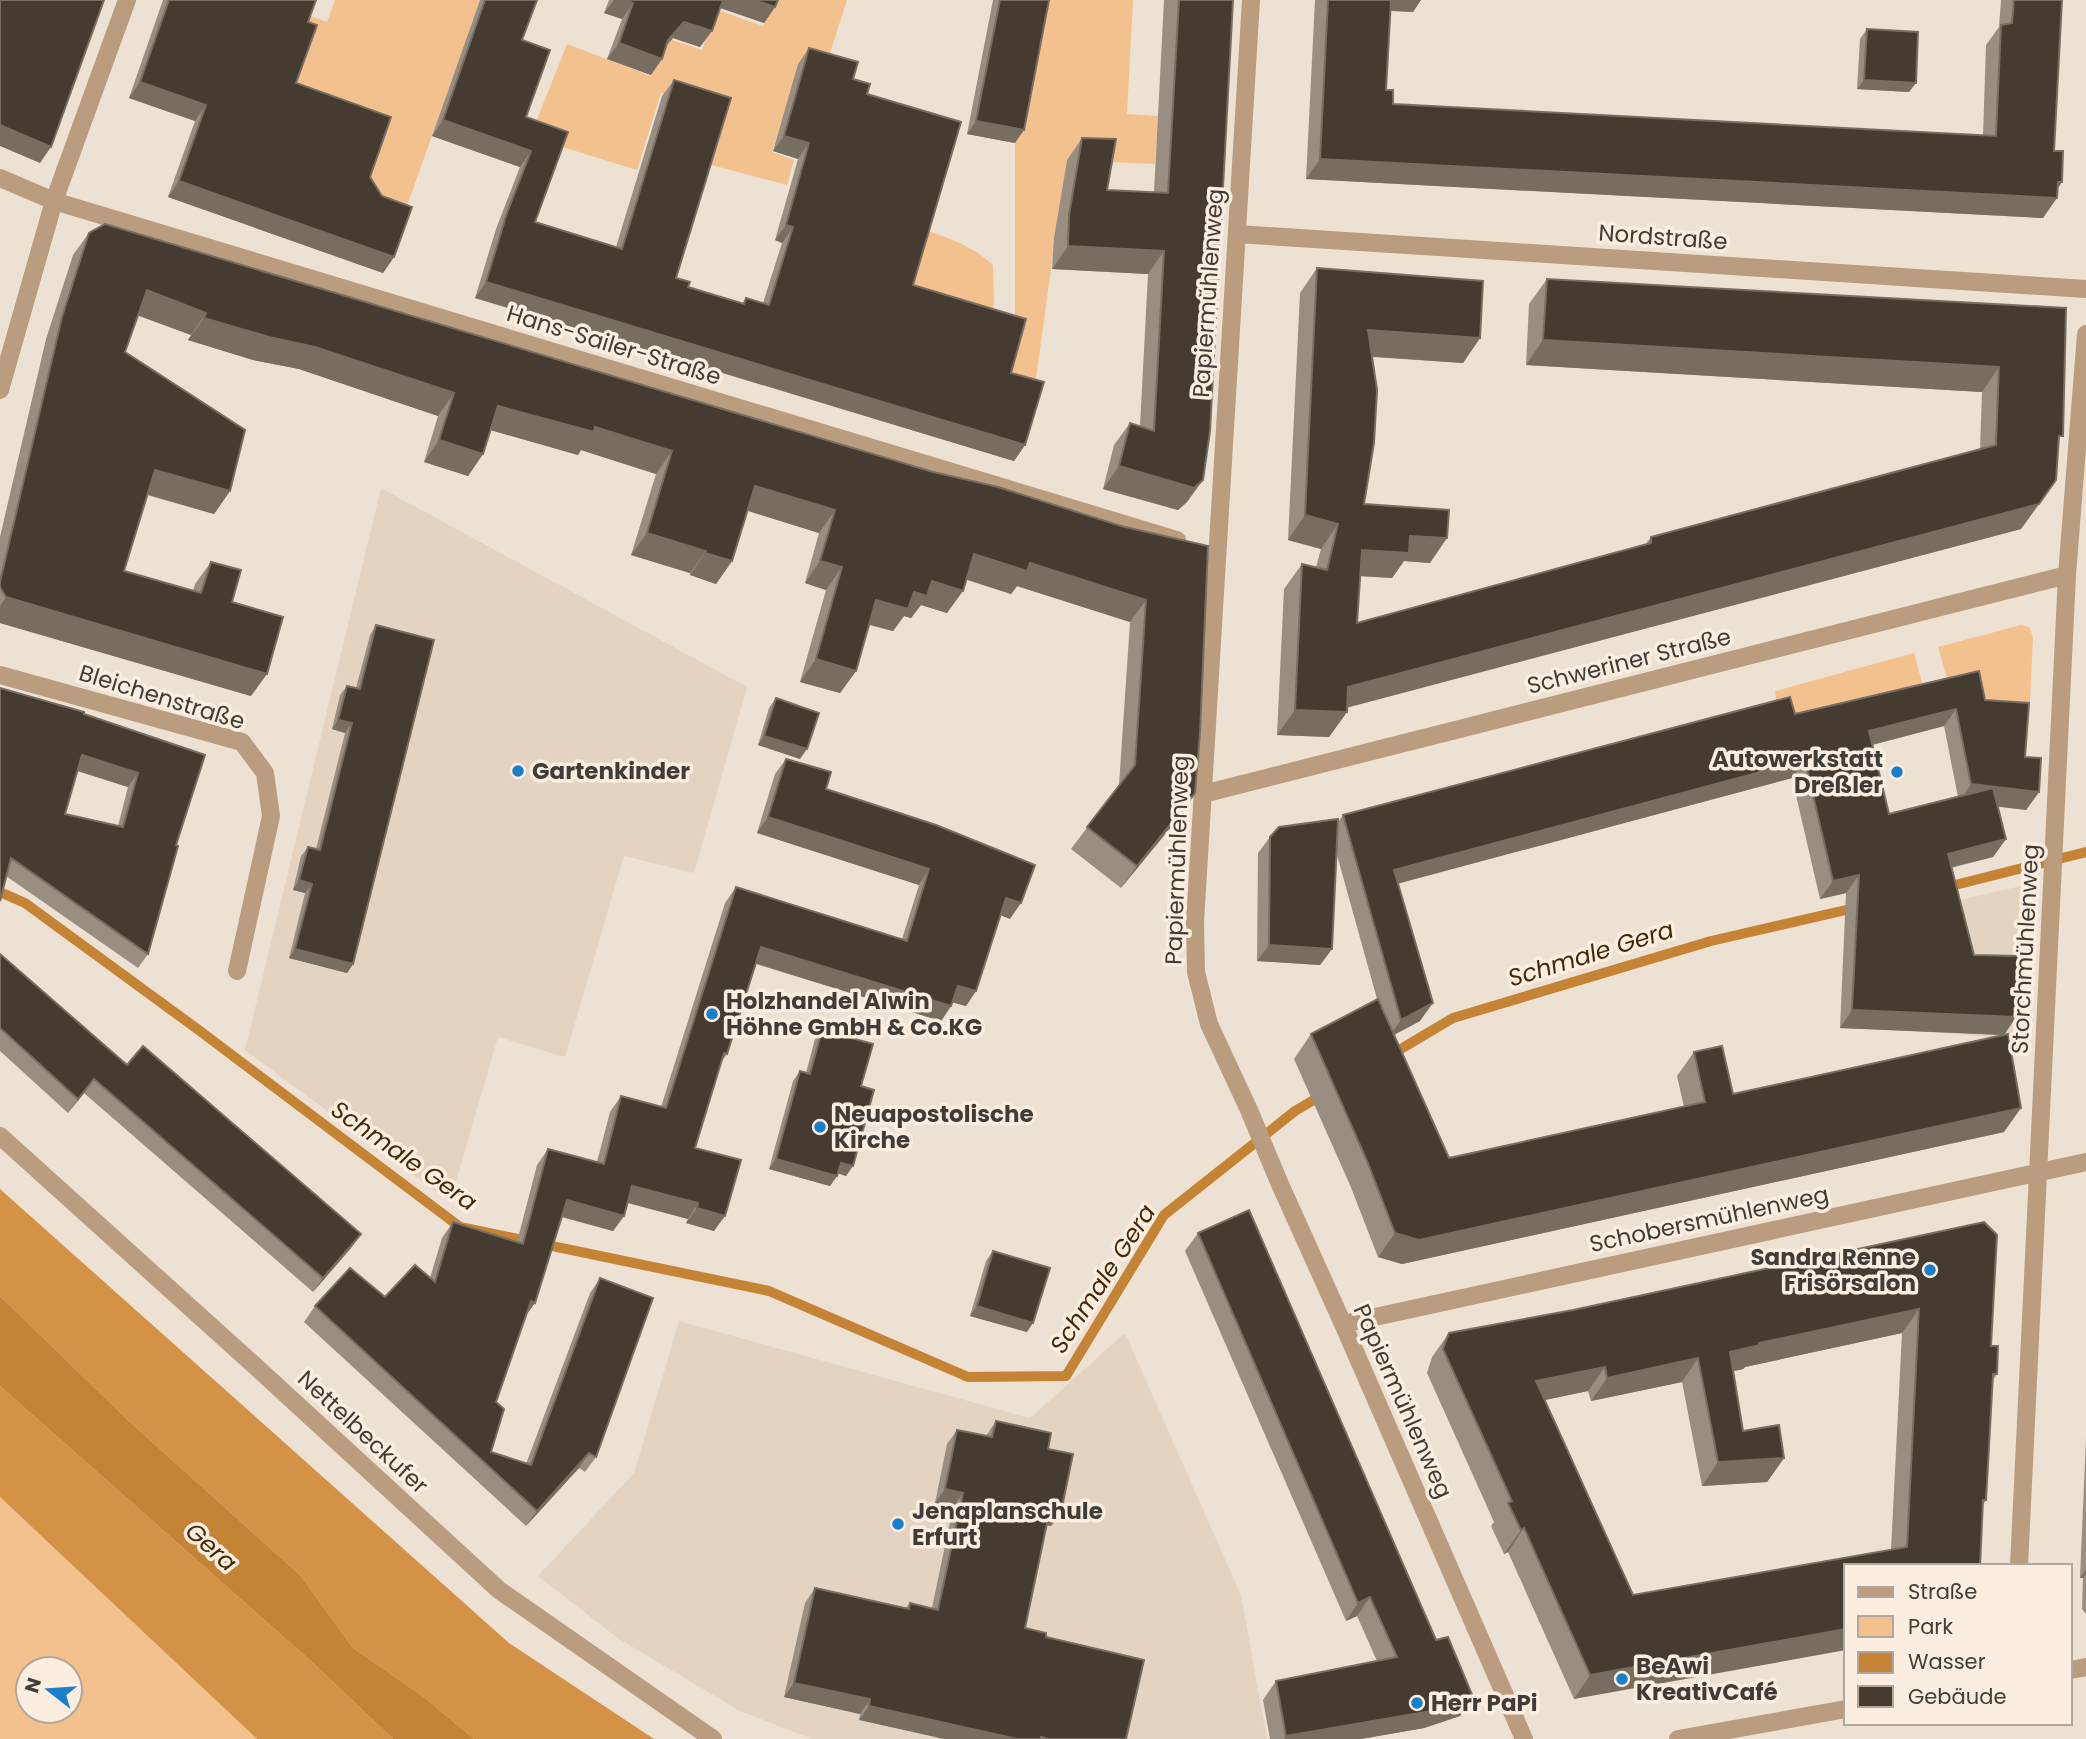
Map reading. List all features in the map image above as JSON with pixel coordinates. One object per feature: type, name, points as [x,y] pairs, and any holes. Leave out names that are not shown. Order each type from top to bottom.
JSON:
[{"type":"street","points":[[0,390],[54,201],[127,0]]},
{"type":"street","name":"Papiermühlenweg","points":[[1251,0],[1237,234],[1203,548],[1203,794],[1195,922],[1196,972],[1209,1024],[1524,1739]]},
{"type":"street","name":"Hans-Sailer-Straße","points":[[0,178],[54,201],[1203,548]]},
{"type":"street","name":"Nordstraße","points":[[1237,234],[2086,289]]},
{"type":"street","name":"Storchmühlenweg","points":[[2020,1564],[2067,575],[2086,334]]},
{"type":"street","name":"Schweriner Straße","points":[[1203,794],[2067,575]]},
{"type":"street","name":"Bleichenstraße","points":[[0,675],[242,742],[265,773],[271,816],[237,971]]},
{"type":"street","name":"Nettelbeckufer","points":[[0,1136],[499,1590],[713,1739]]},
{"type":"street","name":"Schobersmühlenweg","points":[[1343,1324],[2086,1162]]},
{"type":"street","points":[[1678,1739],[1844,1709]]},
{"type":"shaded area","name":"Gartenkinder","points":[[381,488],[747,687],[694,873],[624,856],[565,1057],[498,1037],[450,1202],[245,1050]]},
{"type":"shaded area","points":[[2021,886],[2015,1039],[1928,1032],[1845,926]]},
{"type":"shaded area","points":[[0,1189],[509,1643],[654,1739],[474,1739],[424,1697],[353,1648],[300,1575],[131,1423],[0,1296]]},
{"type":"shaded area","name":"Jenaplanschule Erfurt","points":[[679,1321],[1030,1418],[1125,1333],[1241,1595],[1267,1739],[812,1739],[740,1711],[619,1639],[538,1576],[634,1473]]},
{"type":"shaded area","points":[[0,1386],[312,1662],[393,1739],[257,1739],[0,1497]]},
{"type":"green space","points":[[335,0],[480,0],[401,223],[229,104],[305,14],[327,22]]},
{"type":"green space","points":[[690,0],[763,26],[772,0],[847,0],[806,127],[782,120],[772,152],[794,160],[787,185],[708,164],[723,112],[661,93],[637,170],[530,137],[567,44],[651,76],[666,38],[702,50],[714,17]]},
{"type":"green space","points":[[1042,0],[1133,0],[1127,114],[1158,116],[1155,164],[1067,160],[1033,398],[999,389],[1015,335],[1015,143]]},
{"type":"green space","points":[[922,229],[969,248],[993,265],[994,300],[991,328],[895,326]]},
{"type":"green space","points":[[2021,625],[2029,627],[2033,637],[2029,722],[1984,719],[1948,682],[1938,647]]},
{"type":"green space","points":[[1914,653],[1926,697],[1815,724],[1778,715],[1775,691]]},
{"type":"green space","points":[[0,1497],[257,1739],[0,1739]]},
{"type":"water","name":"Gera","points":[[0,1296],[131,1423],[300,1575],[353,1648],[424,1697],[474,1739],[393,1739],[312,1662],[0,1386]]},
{"type":"building","points":[[0,0],[104,0],[51,147],[0,125]]},
{"type":"building","points":[[169,0],[316,0],[308,22],[317,25],[296,83],[391,117],[370,177],[382,196],[412,207],[394,257],[179,181],[206,105],[140,82]]},
{"type":"building","points":[[485,0],[537,0],[522,40],[550,50],[526,117],[568,132],[535,222],[622,249],[674,80],[731,98],[676,278],[690,282],[688,287],[744,304],[746,298],[769,305],[793,227],[786,225],[809,143],[784,136],[809,48],[858,62],[853,79],[870,84],[867,94],[961,122],[913,285],[1026,319],[1011,373],[1044,382],[1025,445],[486,282],[507,213],[531,151],[443,120]]},
{"type":"building","points":[[623,0],[723,0],[712,31],[684,22],[668,40],[662,59],[619,43],[633,3]]},
{"type":"building","points":[[754,0],[778,0],[775,7]]},
{"type":"building","points":[[1000,0],[1049,0],[1024,130],[976,121]]},
{"type":"building","points":[[1179,0],[1233,0],[1210,431],[1203,480],[1194,488],[1119,466],[1130,423],[1154,431],[1164,251],[1068,246],[1069,215],[1082,138],[1116,139],[1107,190],[1168,193]]},
{"type":"building","points":[[1328,0],[1391,0],[1386,90],[1393,90],[1393,104],[1996,136],[2001,25],[2012,23],[2014,0],[2062,0],[2054,151],[2063,151],[2062,182],[2058,182],[2057,198],[1320,159]]},
{"type":"building","points":[[1867,29],[1918,32],[1916,83],[1864,80]]},
{"type":"building","points":[[105,224],[933,472],[998,487],[1121,526],[1208,546],[1195,793],[1137,866],[1087,827],[1135,765],[1146,600],[1030,563],[1027,571],[974,554],[963,591],[932,581],[927,596],[914,592],[908,609],[876,600],[856,671],[816,659],[842,567],[820,561],[835,510],[755,486],[732,561],[705,553],[706,551],[647,533],[672,451],[595,427],[594,432],[498,406],[483,454],[439,440],[454,393],[315,347],[204,318],[206,313],[147,290],[125,352],[245,430],[230,491],[155,470],[124,571],[201,593],[211,562],[241,570],[232,602],[283,617],[267,674],[6,597],[0,582],[62,317],[89,233]]},
{"type":"building","points":[[1317,268],[1483,281],[1480,338],[1368,330],[1377,390],[1374,443],[1364,504],[1449,510],[1447,538],[1410,536],[1409,553],[1362,550],[1357,623],[1651,543],[1651,537],[1996,445],[1999,367],[1543,340],[1547,279],[2066,308],[2063,436],[2059,436],[2056,480],[2039,504],[1348,687],[1347,712],[1295,710],[1302,564],[1327,570],[1338,524],[1305,515]]},
{"type":"building","points":[[376,625],[434,640],[353,964],[295,949],[312,884],[299,880],[308,847],[320,850],[352,723],[338,720],[347,686],[360,689]]},
{"type":"building","points":[[1979,671],[1985,700],[2029,703],[2025,757],[2041,758],[2039,792],[1971,784],[1956,709],[1869,731],[1889,814],[1993,788],[2006,839],[1948,854],[1974,955],[2019,956],[2016,1017],[1852,1010],[1859,875],[1833,881],[1805,760],[1394,870],[1433,1003],[1401,1020],[1343,815],[1790,697],[1795,714]]},
{"type":"building","points":[[0,688],[84,712],[205,755],[176,845],[178,846],[148,954],[11,858],[0,901]],"holes":[[[82,755],[138,773],[123,827],[65,814]]]},
{"type":"building","points":[[776,698],[819,713],[807,749],[764,736]]},
{"type":"building","points":[[786,759],[831,772],[826,789],[936,825],[1035,865],[1021,903],[1006,898],[976,991],[958,986],[951,1006],[761,947],[695,1148],[741,1160],[725,1216],[697,1208],[698,1203],[632,1186],[624,1216],[567,1200],[535,1303],[531,1301],[496,1402],[504,1409],[491,1452],[531,1465],[600,1278],[653,1298],[596,1457],[589,1453],[537,1511],[315,1306],[350,1268],[385,1297],[415,1265],[435,1282],[453,1222],[523,1244],[548,1149],[604,1164],[621,1096],[666,1108],[736,887],[907,941],[929,869],[768,817]]},
{"type":"building","points":[[1338,819],[1332,949],[1269,945],[1270,837],[1279,827]]},
{"type":"building","points":[[0,954],[127,1065],[143,1046],[361,1234],[323,1278],[94,1079],[78,1099],[0,1028]]},
{"type":"building","points":[[1378,999],[1449,1158],[1705,1102],[1694,1052],[1722,1046],[1733,1094],[2008,1034],[2021,1108],[1419,1240],[1395,1233],[1367,1161],[1311,1034]]},
{"type":"building","name":"Neuapostolische Kirche","points":[[822,1030],[873,1044],[861,1086],[874,1090],[853,1166],[841,1163],[837,1176],[776,1159],[800,1071],[810,1074]]},
{"type":"building","points":[[1249,1210],[1436,1640],[1448,1637],[1473,1697],[1437,1710],[1286,1736],[1276,1681],[1397,1657],[1370,1597],[1358,1603],[1198,1233]]},
{"type":"building","points":[[1984,1222],[1997,1235],[1991,1346],[1998,1346],[1997,1374],[1993,1374],[1980,1564],[1844,1564],[1844,1629],[1590,1675],[1524,1528],[1521,1530],[1508,1503],[1512,1501],[1443,1349],[1449,1333],[1573,1310]],"holes":[[[1919,1309],[1907,1547],[1633,1595],[1536,1381],[1605,1367],[1607,1378],[1698,1358],[1718,1462],[1784,1458],[1779,1425],[1743,1431],[1730,1352],[1760,1345],[1759,1343]]]},
{"type":"building","points":[[993,1251],[1050,1268],[1033,1323],[977,1306]]},
{"type":"building","points":[[996,1421],[1051,1433],[1048,1449],[1073,1454],[1061,1512],[1050,1509],[1025,1628],[1046,1633],[1046,1637],[1144,1660],[1126,1739],[1017,1739],[869,1706],[870,1699],[794,1683],[815,1588],[909,1609],[910,1603],[938,1610],[963,1493],[945,1489],[957,1430],[992,1437]]},
{"type":"waterway","name":"Schmale Gera","points":[[1943,888],[2086,852]]},
{"type":"waterway","name":"Schmale Gera","points":[[0,892],[25,903],[460,1227],[769,1291],[968,1377],[1066,1376],[1164,1215],[1295,1111],[1324,1094]]},
{"type":"waterway","name":"Schmale Gera","points":[[1389,1056],[1453,1018],[1711,941],[1859,907]]},
{"type":"place","name":"Gartenkinder","points":[[518,771]]},
{"type":"place","name":"Autowerkstatt Dreßler","points":[[1897,772]]},
{"type":"place","name":"Holzhandel Alwin Höhne GmbH & Co.KG","points":[[712,1014]]},
{"type":"place","name":"Neuapostolische Kirche","points":[[820,1127]]},
{"type":"place","name":"Sandra Renne Frisörsalon","points":[[1930,1270]]},
{"type":"place","name":"Jenaplanschule Erfurt","points":[[898,1524]]},
{"type":"place","name":"BeAwi KreativCafé","points":[[1622,1679]]},
{"type":"place","name":"Herr PaPi","points":[[1417,1703]]}]
